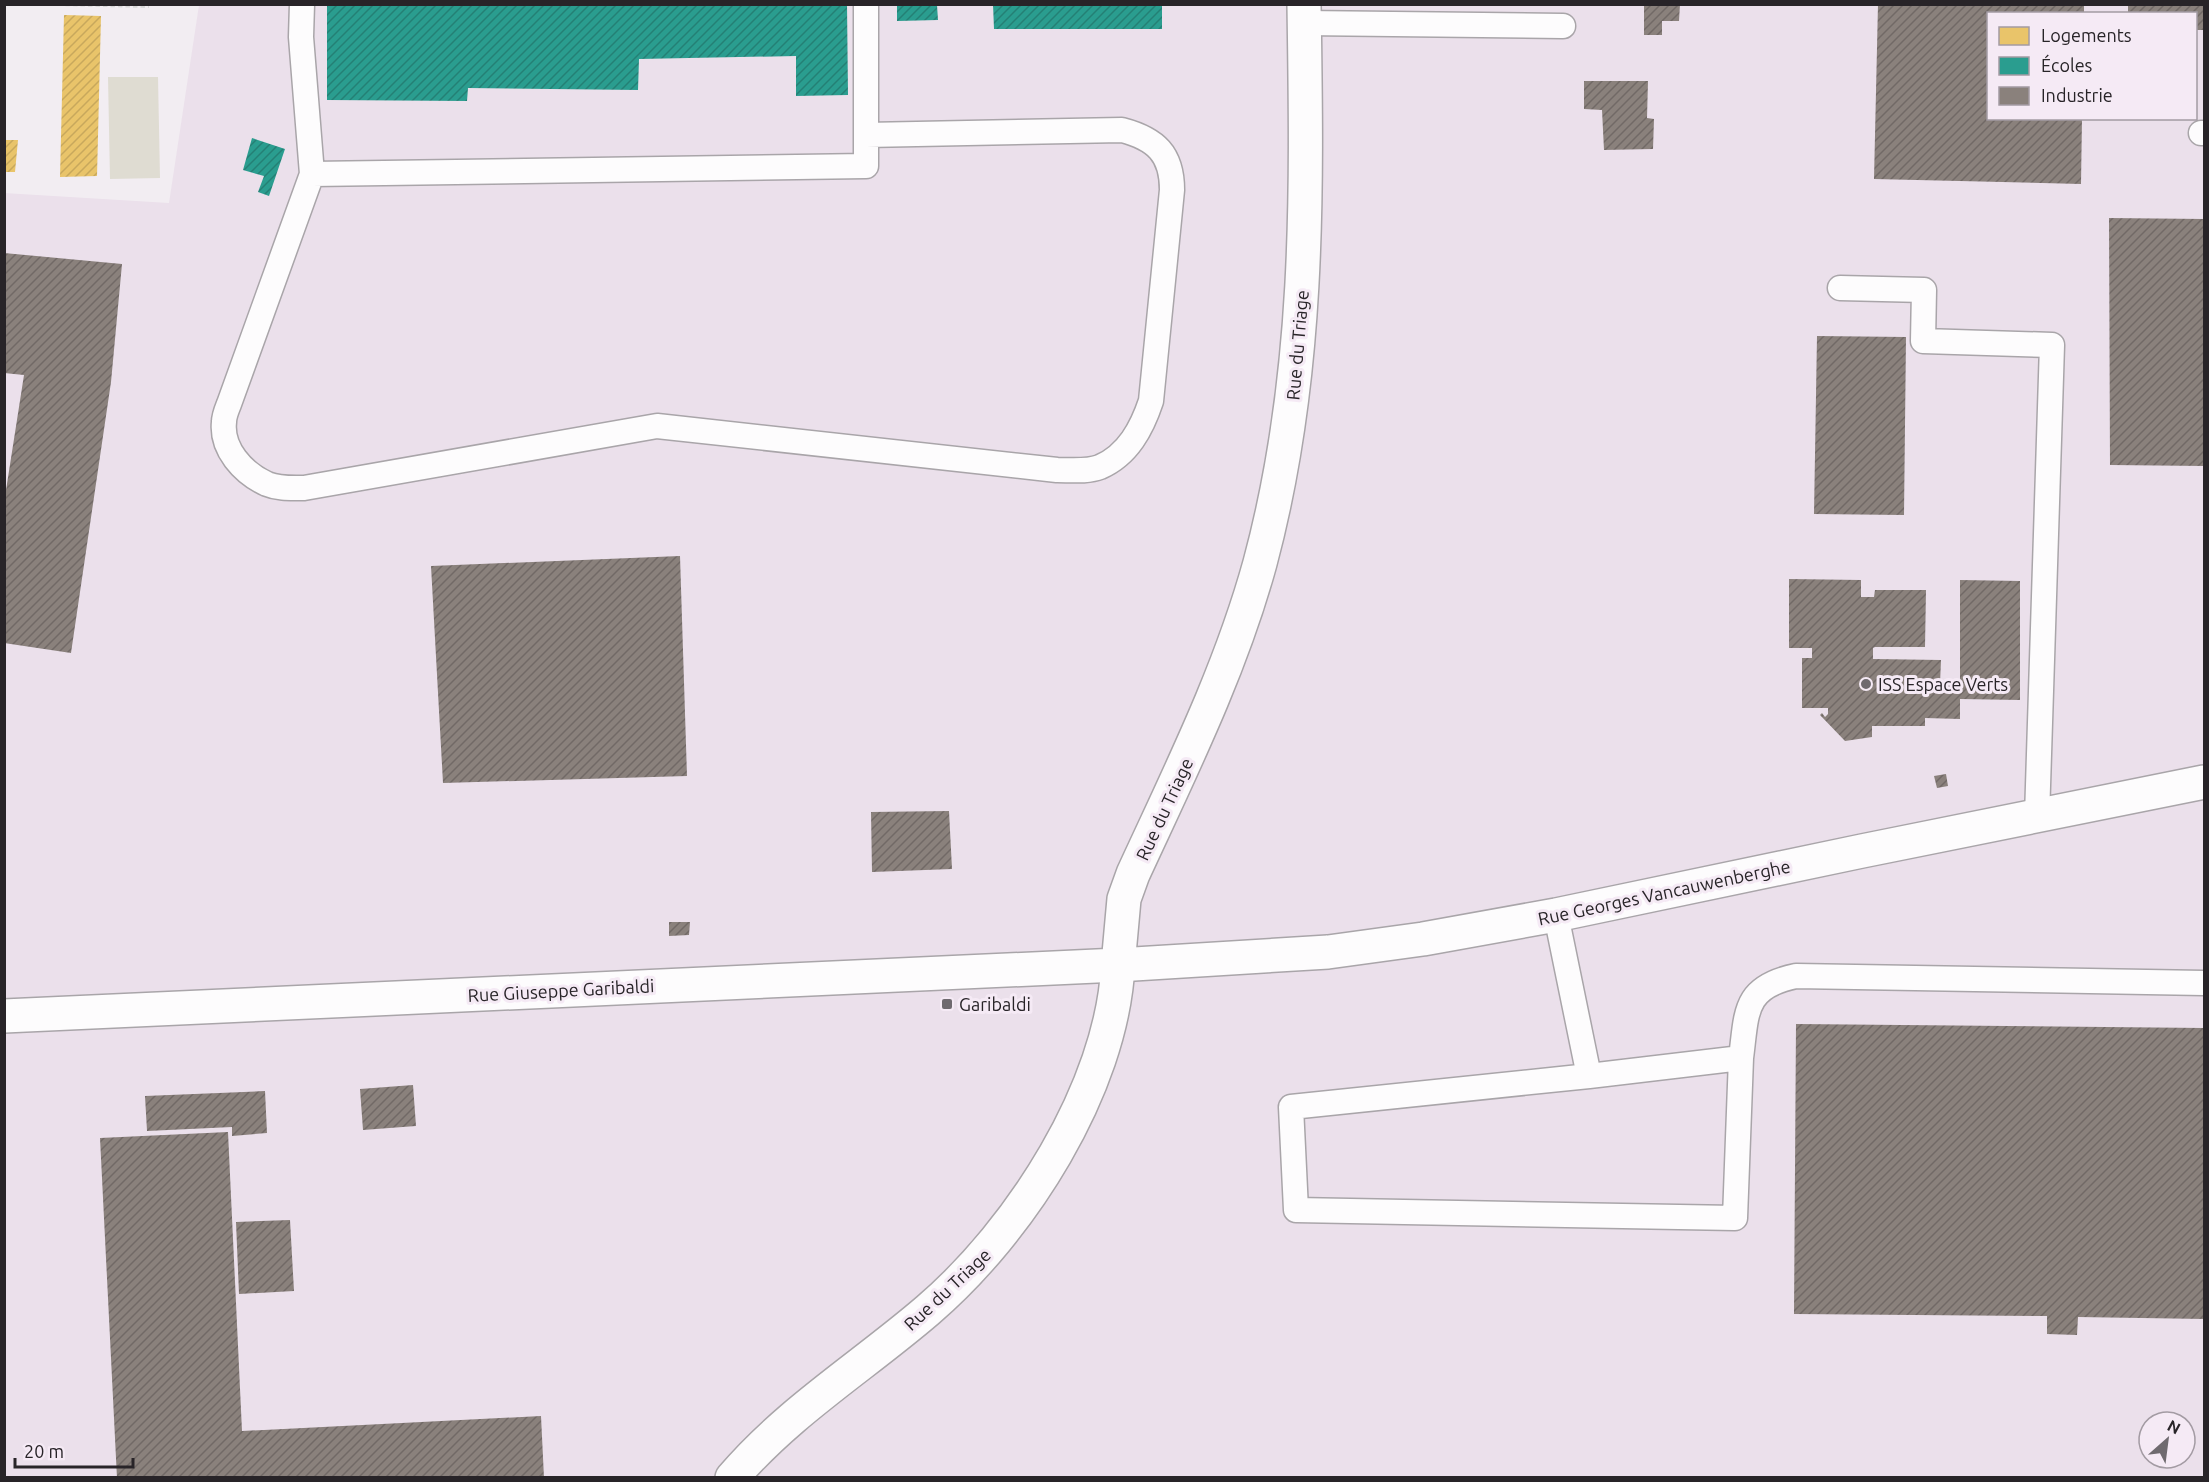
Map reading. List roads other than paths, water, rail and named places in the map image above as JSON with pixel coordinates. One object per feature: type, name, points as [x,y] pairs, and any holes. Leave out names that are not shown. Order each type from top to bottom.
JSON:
[{"type":"street","name":"Rue du Triage","points":[[732,1478],[766,1440],[928,1310],[967,1274],[1008,1226],[1045,1171],[1077,1112],[1089,1084],[1112,1012],[1117,987],[1124,899],[1133,874],[1202,723],[1234,642],[1259,564],[1276,493],[1291,416],[1303,292],[1306,176],[1304,14]]},
{"type":"street","name":"Rue Georges Vancauwenberghe","points":[[1118,965],[1328,952],[1433,938],[1556,915],[2205,782]]},
{"type":"street","name":"Rue Giuseppe Garibaldi","points":[[4,1016],[1118,965]]},
{"type":"lane","points":[[302,4],[301,37],[312,174],[224,422],[228,451],[238,463],[267,484],[283,488],[304,488],[657,426],[1058,470],[1100,467],[1119,454],[1134,440],[1151,401],[1172,190],[1172,173],[1167,158],[1157,146],[1135,133],[1122,130],[866,135]]},
{"type":"lane","points":[[312,174],[866,166],[866,4]]},
{"type":"lane","points":[[1304,14],[1563,26]]},
{"type":"lane","points":[[1840,288],[1924,290],[1923,341],[2052,345],[2037,817]]},
{"type":"lane","points":[[1556,915],[1589,1076]]},
{"type":"lane","points":[[1741,1058],[1291,1107],[1296,1210],[1735,1218],[1741,1058],[1747,1013],[1754,997],[1765,986],[1780,979],[1796,976],[2205,983]]},
{"type":"place","name":"ISS Espace Verts","points":[[1866,684]]},
{"type":"place","name":"Garibaldi","points":[[947,1004]]}]
